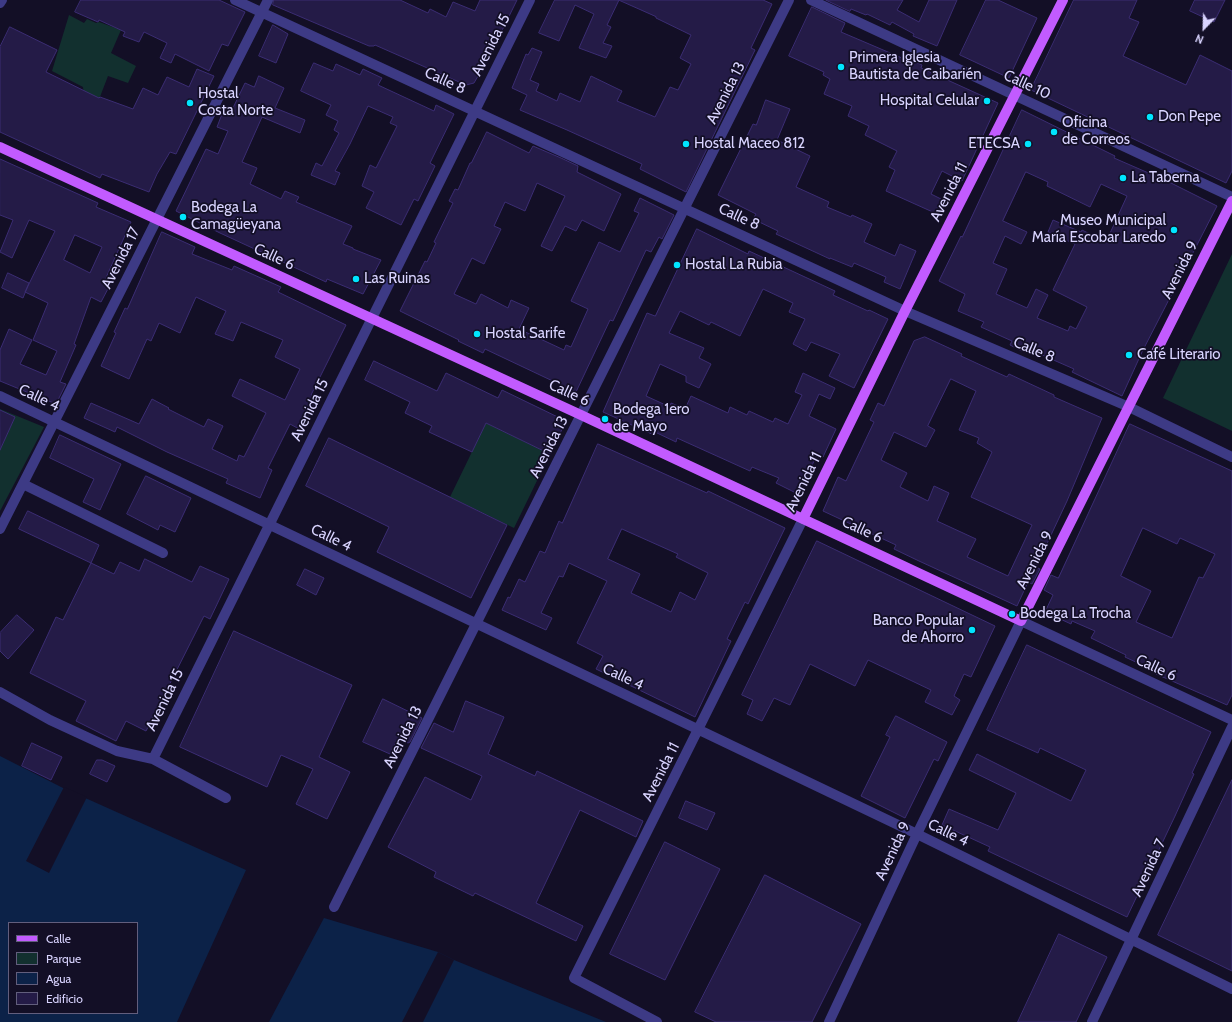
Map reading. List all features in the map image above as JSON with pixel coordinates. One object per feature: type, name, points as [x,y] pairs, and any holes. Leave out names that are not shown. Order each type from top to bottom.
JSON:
[{"type":"main road","name":"Avenida 11","points":[[803,519],[905,311],[1063,0]]},
{"type":"main road","name":"Calle 6","points":[[0,147],[581,415],[1021,621]]},
{"type":"main road","name":"Avenida 9","points":[[1021,621],[1232,201]]},
{"type":"street","name":"Calle 8","points":[[235,0],[905,311],[1128,406],[1232,457]]},
{"type":"street","name":"Avenida 17","points":[[0,529],[268,0]]},
{"type":"street","name":"Avenida 15","points":[[152,759],[530,0]]},
{"type":"street","name":"Avenida 13","points":[[334,908],[790,0]]},
{"type":"street","name":"Calle 10","points":[[811,0],[1232,197]]},
{"type":"street","name":"Calle 4","points":[[0,396],[917,834],[1232,989]]},
{"type":"street","points":[[23,484],[163,553]]},
{"type":"street","name":"Avenida 11","points":[[657,1022],[574,978],[803,519]]},
{"type":"street","name":"Calle 6","points":[[1021,621],[1232,720]]},
{"type":"street","name":"Avenida 9","points":[[829,1022],[917,834],[1021,621]]},
{"type":"street","points":[[0,692],[50,720],[117,751],[152,759],[226,798]]},
{"type":"street","name":"Avenida 7","points":[[1092,1022],[1232,727]]},
{"type":"green space","points":[[69,15],[84,23],[87,19],[121,30],[111,53],[136,66],[128,83],[108,76],[98,102],[84,96],[83,87],[52,71]]},
{"type":"green space","points":[[1232,254],[1232,431],[1163,398]]},
{"type":"green space","points":[[0,409],[44,427],[0,511]]},
{"type":"green space","points":[[486,423],[550,454],[514,528],[450,497]]},
{"type":"water","points":[[0,756],[63,788],[246,870],[177,1022],[0,1022]]},
{"type":"water","points":[[324,918],[438,952],[454,960],[606,1022],[269,1022]]},
{"type":"pier","points":[[64,787],[87,797],[49,873],[26,861]]},
{"type":"pier","points":[[438,952],[454,960],[423,1022],[402,1022]]},
{"type":"building","points":[[81,0],[219,0],[245,12],[228,46],[222,44],[209,71],[175,54],[171,63],[160,58],[167,43],[144,32],[139,42],[123,36],[125,32],[99,20],[98,22],[75,12]]},
{"type":"building","points":[[274,0],[400,0],[428,13],[430,9],[446,17],[453,2],[475,11],[480,0],[517,0],[489,57],[474,83],[466,85],[375,45],[369,46],[273,5]]},
{"type":"building","points":[[555,0],[619,0],[607,25],[611,27],[603,43],[612,46],[606,58],[579,48],[594,14],[575,5],[559,41],[539,33]]},
{"type":"building","points":[[619,0],[763,0],[772,4],[751,48],[755,50],[686,192],[640,169],[642,164],[520,110],[527,95],[512,88],[526,54],[528,55],[532,48],[542,52],[530,80],[539,84],[536,91],[557,101],[560,93],[580,102],[591,76],[622,91],[617,101],[655,117],[670,87],[678,90],[691,64],[680,58],[691,35]]},
{"type":"building","points":[[826,0],[903,0],[897,10],[919,22],[929,0],[957,0],[937,46],[913,36],[914,34],[892,22],[890,25],[867,14],[866,15],[851,9],[850,11]]},
{"type":"building","points":[[986,0],[998,0],[1037,18],[1009,78],[960,55]]},
{"type":"building","points":[[1074,0],[1137,0],[1129,18],[1139,22],[1123,56],[1186,85],[1200,55],[1232,71],[1232,171],[1226,183],[1031,90]]},
{"type":"building","points":[[1195,0],[1225,0],[1214,22],[1190,11]]},
{"type":"building","points":[[812,7],[845,23],[841,32],[902,58],[903,56],[922,65],[921,68],[998,103],[962,181],[942,171],[931,194],[941,199],[935,213],[886,191],[895,170],[889,167],[897,151],[865,135],[869,126],[848,116],[852,106],[824,94],[830,79],[823,75],[824,72],[789,56]]},
{"type":"building","points":[[273,25],[288,34],[276,63],[259,56]]},
{"type":"building","points":[[10,27],[57,50],[46,72],[99,98],[100,97],[133,109],[143,88],[158,95],[167,77],[189,87],[197,69],[214,76],[176,154],[170,152],[157,174],[149,192],[102,174],[100,178],[0,132],[0,47]]},
{"type":"building","points":[[314,63],[333,71],[336,64],[360,75],[363,69],[382,78],[378,85],[434,111],[436,105],[454,114],[430,163],[435,166],[418,201],[414,199],[401,225],[366,208],[374,192],[362,186],[370,165],[376,168],[397,126],[390,123],[393,117],[368,106],[335,171],[340,173],[335,185],[311,175],[316,163],[322,166],[339,133],[334,130],[338,121],[326,115],[331,105],[301,91]]},
{"type":"building","points":[[259,76],[284,88],[275,108],[305,120],[300,133],[262,117],[242,162],[257,168],[250,184],[281,199],[285,191],[299,197],[296,202],[352,226],[343,244],[381,260],[363,294],[327,279],[326,282],[176,211],[206,149],[218,154],[228,131],[217,127],[224,109],[231,112],[245,83],[254,87]]},
{"type":"building","points":[[766,100],[790,109],[777,140],[810,156],[796,187],[829,202],[827,207],[851,217],[852,215],[872,224],[864,242],[895,256],[900,244],[916,251],[900,289],[884,282],[886,277],[854,263],[852,267],[830,259],[776,234],[778,231],[753,219],[756,214],[718,195],[753,124],[756,125]]},
{"type":"building","points":[[1022,110],[1115,156],[1114,158],[1167,181],[1217,206],[1142,352],[1122,396],[1072,372],[1074,369],[1024,347],[1022,351],[1010,345],[1012,341],[981,327],[984,322],[958,311],[965,294],[939,281],[961,236],[962,237]],"holes":[[[1026,172],[1048,182],[1047,186],[1090,207],[1101,184],[1127,196],[1106,242],[1082,230],[1081,232],[1053,220],[1048,232],[1075,244],[1053,290],[1087,307],[1076,329],[1070,326],[1068,331],[1037,318],[1048,295],[1036,289],[1027,308],[996,294],[1007,269],[993,263],[1005,236],[1021,244],[1027,232],[1003,221]]]},
{"type":"building","points":[[487,132],[529,153],[533,146],[561,158],[578,166],[577,172],[621,194],[604,231],[582,220],[576,231],[565,226],[552,251],[541,246],[565,196],[537,183],[525,211],[505,202],[494,226],[501,229],[484,264],[472,258],[454,294],[476,304],[481,294],[508,308],[511,300],[529,308],[519,329],[564,350],[566,345],[571,347],[588,309],[571,301],[599,242],[620,252],[639,213],[634,211],[640,198],[674,215],[662,239],[659,237],[651,252],[646,250],[613,321],[610,320],[576,392],[485,349],[483,353],[400,311],[425,261],[427,262],[436,243],[434,242],[453,203],[449,201],[455,189],[458,190],[470,163]]},
{"type":"building","points":[[0,159],[98,203],[96,207],[131,222],[105,280],[111,283],[101,302],[91,297],[74,344],[76,345],[60,382],[66,384],[56,404],[0,381],[0,350],[9,329],[32,340],[20,364],[46,375],[57,351],[33,340],[48,303],[25,292],[55,231],[29,220],[12,258],[0,252],[13,220],[0,215]],"holes":[[[75,235],[102,247],[90,273],[64,260]]]},
{"type":"building","points":[[697,229],[748,254],[749,251],[835,291],[833,295],[888,319],[854,388],[829,376],[840,354],[811,342],[806,351],[793,344],[805,319],[789,312],[793,303],[763,289],[740,336],[711,322],[709,325],[680,311],[669,333],[704,348],[699,358],[711,364],[699,388],[686,382],[686,376],[660,364],[646,396],[670,407],[671,403],[685,409],[691,396],[728,413],[730,407],[747,415],[749,411],[773,422],[775,418],[788,424],[802,395],[795,392],[803,373],[835,388],[830,399],[819,394],[809,416],[836,429],[823,457],[817,455],[798,494],[776,483],[779,478],[752,467],[750,471],[677,438],[676,442],[655,432],[654,435],[603,412],[647,313],[655,316]]},
{"type":"building","points":[[162,232],[195,247],[192,254],[232,270],[234,266],[281,287],[278,292],[346,325],[311,395],[317,397],[301,430],[290,424],[268,468],[272,470],[260,498],[226,483],[228,479],[167,452],[117,427],[115,432],[84,418],[91,403],[139,424],[152,399],[169,408],[168,409],[204,427],[208,419],[223,426],[212,449],[237,461],[239,455],[244,457],[266,413],[232,396],[240,379],[285,400],[300,369],[275,357],[283,340],[241,322],[233,341],[215,334],[226,311],[196,297],[180,333],[159,323],[151,341],[147,339],[129,379],[101,366],[116,333],[114,332],[125,308],[127,309]]},
{"type":"building","points":[[8,273],[29,283],[23,298],[2,288]]},
{"type":"building","points":[[925,337],[962,354],[961,356],[987,368],[1007,377],[1009,374],[1054,395],[1054,397],[1102,418],[1067,501],[1036,567],[1040,569],[1032,584],[1028,582],[1017,606],[894,549],[896,545],[823,511],[838,477],[846,481],[874,422],[870,420],[878,403],[884,406],[914,341]],"holes":[[[951,379],[976,391],[959,430],[979,438],[977,443],[992,452],[971,497],[1032,525],[1008,576],[967,557],[976,539],[937,521],[949,493],[934,486],[928,501],[900,487],[907,473],[881,460],[894,432],[926,447],[935,430],[928,426]]]},
{"type":"building","points":[[374,361],[437,391],[446,373],[498,398],[502,390],[566,421],[550,454],[486,423],[472,452],[429,432],[432,426],[405,413],[410,402],[365,380]]},
{"type":"building","points":[[0,410],[15,417],[0,450]]},
{"type":"building","points":[[1130,424],[1232,471],[1232,695],[1227,705],[1156,674],[1157,672],[1125,657],[1126,655],[1091,638],[1095,631],[1072,621],[1071,624],[1045,612],[1053,595],[1044,590],[1051,575],[1058,578]],"holes":[[[1143,528],[1177,544],[1180,538],[1215,554],[1203,578],[1199,577],[1172,638],[1136,622],[1151,591],[1121,576]]]},
{"type":"building","points":[[60,435],[121,464],[100,510],[83,502],[94,479],[50,458]]},
{"type":"building","points":[[329,438],[507,525],[471,598],[377,552],[389,527],[306,486]]},
{"type":"building","points":[[598,444],[707,493],[708,491],[785,528],[748,604],[745,602],[727,639],[731,641],[695,717],[596,669],[603,656],[577,643],[607,581],[569,563],[563,577],[559,576],[541,613],[552,618],[546,630],[502,610],[508,597],[510,598],[519,579],[525,582],[540,551],[545,553],[559,521],[562,523]],"holes":[[[622,529],[678,554],[676,557],[708,573],[695,600],[680,592],[671,612],[631,593],[640,574],[608,559]]]},
{"type":"building","points":[[146,476],[191,498],[175,532],[160,525],[158,530],[127,514]]},
{"type":"building","points":[[28,511],[99,545],[91,563],[19,529]]},
{"type":"building","points":[[817,541],[995,626],[971,677],[964,674],[954,696],[960,700],[952,715],[925,702],[931,690],[868,660],[855,686],[810,664],[790,705],[774,698],[762,721],[747,714],[753,700],[742,695]]},
{"type":"building","points":[[145,559],[192,582],[200,566],[229,579],[210,619],[204,616],[146,731],[126,721],[116,741],[76,721],[86,701],[30,673],[56,617],[63,620],[91,563],[114,574],[120,562],[139,571]]},
{"type":"building","points":[[305,569],[324,578],[316,595],[297,585]]},
{"type":"building","points":[[17,615],[34,630],[8,659],[0,651],[0,633]]},
{"type":"building","points":[[234,631],[352,685],[319,757],[350,772],[327,819],[296,804],[313,769],[281,755],[267,787],[180,747]]},
{"type":"building","points":[[1027,645],[1211,732],[1192,773],[1194,774],[1175,816],[1127,917],[988,851],[990,847],[942,825],[949,809],[998,830],[1016,793],[969,770],[977,754],[1071,801],[1086,770],[1040,748],[1038,753],[987,730]]},
{"type":"building","points":[[383,699],[422,718],[410,742],[408,743],[398,738],[390,754],[363,742]]},
{"type":"building","points":[[466,701],[504,717],[488,754],[535,776],[537,771],[643,821],[636,837],[580,810],[536,903],[583,926],[576,941],[475,893],[473,896],[434,877],[436,872],[388,847],[425,777],[471,800],[482,776],[421,748],[434,723],[453,732]]},
{"type":"building","points":[[896,716],[947,742],[938,761],[934,759],[905,818],[861,796],[890,737],[886,735]]},
{"type":"building","points":[[32,743],[62,757],[51,780],[22,766]]},
{"type":"building","points":[[97,760],[102,760],[115,766],[107,782],[90,774]]},
{"type":"building","points":[[1232,780],[1232,971],[1158,935]]},
{"type":"building","points":[[686,801],[715,813],[707,830],[679,818]]},
{"type":"building","points":[[665,842],[720,869],[665,980],[610,954]]},
{"type":"building","points":[[765,875],[861,924],[812,1022],[716,1022],[695,1012]]},
{"type":"building","points":[[1059,934],[1107,957],[1076,1022],[1018,1022]]},
{"type":"place","name":"Primera Iglesia Bautista de Caibarién","points":[[841,67]]},
{"type":"place","name":"Hospital Celular","points":[[987,101]]},
{"type":"place","name":"Hostal Costa Norte","points":[[190,103]]},
{"type":"place","name":"Don Pepe","points":[[1150,117]]},
{"type":"place","name":"Oficina de Correos","points":[[1054,132]]},
{"type":"place","name":"Hostal Maceo 812","points":[[686,144]]},
{"type":"place","name":"ETECSA","points":[[1028,144]]},
{"type":"place","name":"La Taberna","points":[[1123,178]]},
{"type":"place","name":"Bodega La Camagüeyana","points":[[183,217]]},
{"type":"place","name":"Museo Municipal María Escobar Laredo","points":[[1174,230]]},
{"type":"place","name":"Hostal La Rubia","points":[[677,265]]},
{"type":"place","name":"Las Ruinas","points":[[356,279]]},
{"type":"place","name":"Hostal Sarife","points":[[477,334]]},
{"type":"place","name":"Café Literario","points":[[1129,355]]},
{"type":"place","name":"Bodega 1ero de Mayo","points":[[605,419]]},
{"type":"place","name":"Bodega La Trocha","points":[[1012,614]]},
{"type":"place","name":"Banco Popular de Ahorro","points":[[972,630]]}]
